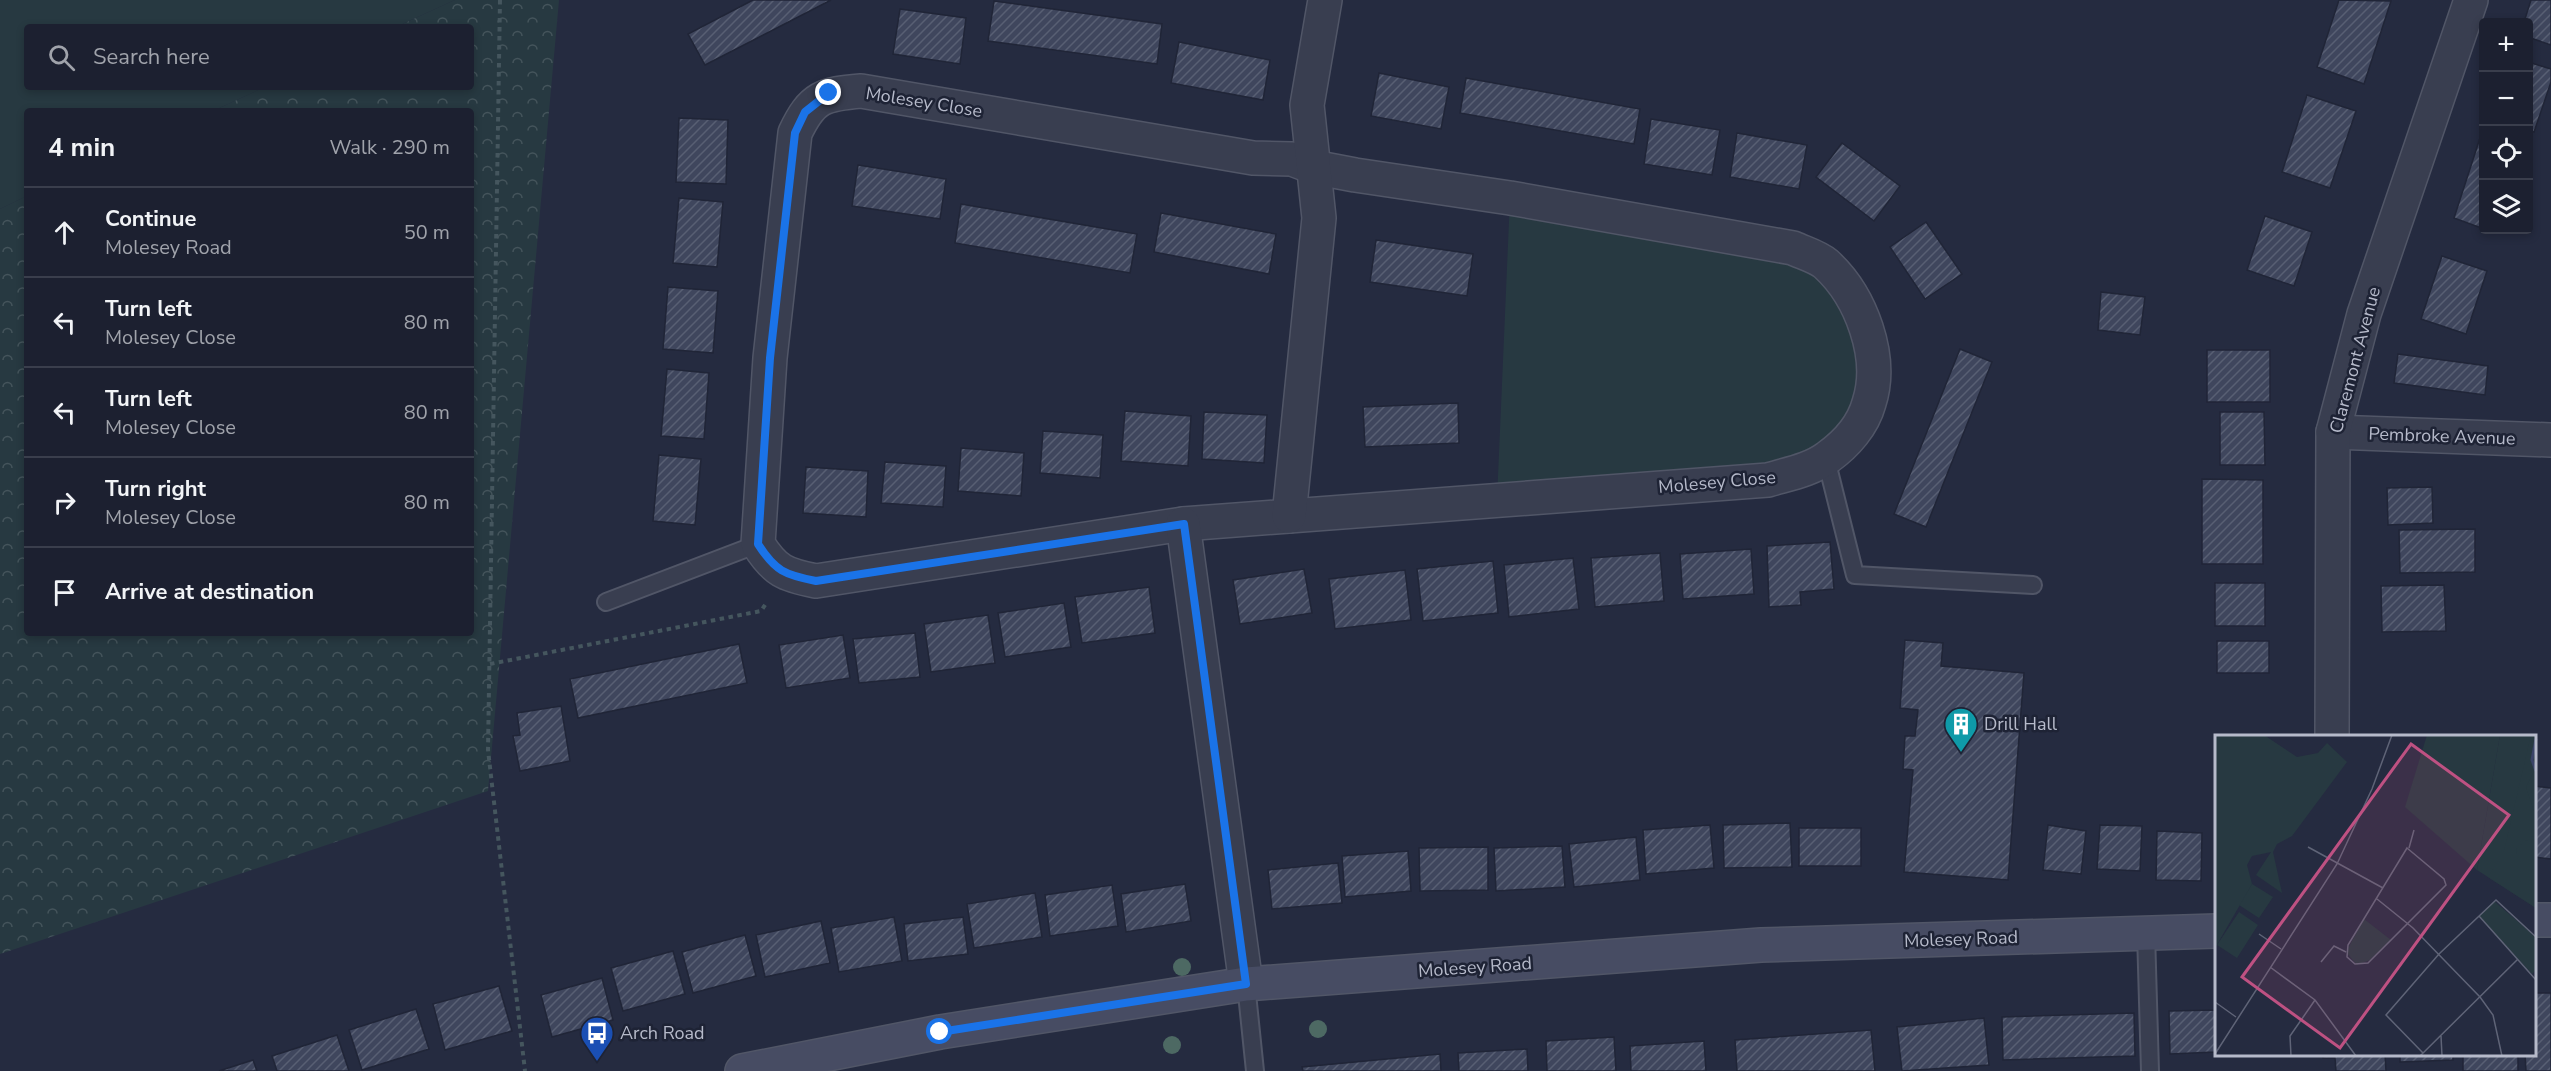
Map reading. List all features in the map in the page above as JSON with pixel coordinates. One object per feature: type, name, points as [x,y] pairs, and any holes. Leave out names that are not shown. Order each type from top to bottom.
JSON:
[{"type":"street","points":[[1289,516],[1319,218],[1307,105],[1325,0]]},
{"type":"street","name":"Claremont Avenue","points":[[2332,735],[2333,432],[2364,314],[2470,0]]},
{"type":"street","name":"Molesey Close","points":[[861,91],[1253,158],[1292,159],[1313,167],[1793,248],[1825,262],[1845,284],[1862,311],[1869,334],[1873,369],[1870,402],[1861,421],[1846,441],[1826,459],[1801,471],[1768,480],[1184,524],[816,581],[788,575],[769,562],[758,544],[770,358],[795,133],[805,112],[829,93],[861,91]]},
{"type":"street","name":"Pembroke Avenue","points":[[2333,432],[2551,440]]},
{"type":"street","points":[[1184,524],[1246,984]]},
{"type":"street","name":"Molesey Road","points":[[742,1071],[940,1032],[1246,984],[1761,945],[2215,931]]},
{"type":"lane","points":[[1826,459],[1855,574],[2033,585]]},
{"type":"lane","points":[[606,602],[758,544]]},
{"type":"lane","points":[[2146,933],[2150,1071]]},
{"type":"lane","points":[[1246,984],[1255,1071]]},
{"type":"path","points":[[500,0],[488,750],[525,1071]]},
{"type":"path","points":[[490,664],[761,611],[788,575]]},
{"type":"green space","points":[[0,0],[455,0],[403,24],[24,24],[24,90],[258,90],[220,108],[24,108],[24,197],[0,209]]},
{"type":"green space","points":[[455,0],[559,0],[488,791],[0,954],[0,209],[24,197],[24,636],[474,636],[474,108],[220,108],[258,90],[474,90],[474,24],[403,24]]},
{"type":"green space","points":[[1510,198],[1825,262],[1873,369],[1826,459],[1497,500]]},
{"type":"building","points":[[753,0],[831,0],[705,65],[688,34]]},
{"type":"building","points":[[2339,0],[2391,1],[2364,84],[2317,67]]},
{"type":"building","points":[[2531,0],[2551,0],[2551,45],[2533,39],[2533,18],[2525,18]]},
{"type":"building","points":[[994,1],[1162,24],[1157,64],[988,41]]},
{"type":"building","points":[[900,9],[966,18],[960,64],[893,54]]},
{"type":"building","points":[[1179,42],[1270,60],[1263,100],[1171,83]]},
{"type":"building","points":[[2533,64],[2551,69],[2551,82],[2534,132]]},
{"type":"building","points":[[1379,73],[1449,87],[1441,129],[1371,116]]},
{"type":"building","points":[[1466,78],[1640,109],[1634,144],[1460,113]]},
{"type":"building","points":[[2307,95],[2356,111],[2330,188],[2282,172]]},
{"type":"building","points":[[679,118],[728,120],[726,184],[676,182]]},
{"type":"building","points":[[1651,119],[1720,130],[1712,175],[1644,164]]},
{"type":"building","points":[[1737,133],[1807,145],[1799,189],[1730,177]]},
{"type":"building","points":[[2479,141],[2479,227],[2454,218]]},
{"type":"building","points":[[1842,143],[1900,186],[1874,221],[1816,177]]},
{"type":"building","points":[[858,165],[946,179],[940,219],[852,206]]},
{"type":"building","points":[[679,198],[723,202],[717,267],[673,263]]},
{"type":"building","points":[[961,204],[1137,234],[1130,273],[955,243]]},
{"type":"building","points":[[1161,213],[1276,234],[1269,274],[1154,252]]},
{"type":"building","points":[[2265,216],[2312,232],[2294,286],[2247,270]]},
{"type":"building","points":[[1926,222],[1962,274],[1925,299],[1890,247]]},
{"type":"building","points":[[1376,240],[1473,254],[1467,296],[1370,282]]},
{"type":"building","points":[[2442,256],[2487,271],[2466,334],[2421,319]]},
{"type":"building","points":[[668,287],[718,291],[713,353],[663,349]]},
{"type":"building","points":[[2101,292],[2145,297],[2140,335],[2098,330]]},
{"type":"building","points":[[1960,349],[1992,362],[1926,527],[1894,514]]},
{"type":"building","points":[[2207,350],[2270,350],[2270,402],[2207,402]]},
{"type":"building","points":[[2398,354],[2488,366],[2485,395],[2394,383]]},
{"type":"building","points":[[667,369],[709,373],[704,439],[661,436]]},
{"type":"building","points":[[1458,403],[1459,443],[1365,447],[1363,407]]},
{"type":"building","points":[[1125,411],[1191,416],[1188,466],[1121,461]]},
{"type":"building","points":[[1204,412],[1267,415],[1264,463],[1202,459]]},
{"type":"building","points":[[2220,412],[2264,412],[2265,465],[2220,465]]},
{"type":"building","points":[[1043,431],[1103,435],[1100,478],[1040,473]]},
{"type":"building","points":[[961,448],[1024,453],[1021,496],[958,491]]},
{"type":"building","points":[[659,455],[701,459],[695,525],[653,521]]},
{"type":"building","points":[[885,462],[946,466],[943,507],[881,503]]},
{"type":"building","points":[[806,467],[868,471],[866,517],[803,513]]},
{"type":"building","points":[[2202,479],[2263,480],[2263,564],[2202,564]]},
{"type":"building","points":[[2432,487],[2433,523],[2388,525],[2387,488]]},
{"type":"building","points":[[2475,529],[2475,572],[2400,573],[2399,530]]},
{"type":"building","points":[[1830,542],[1834,589],[1800,592],[1801,605],[1769,607],[1767,546]]},
{"type":"building","points":[[1751,549],[1754,594],[1683,599],[1680,554]]},
{"type":"building","points":[[1660,553],[1664,601],[1595,607],[1591,558]]},
{"type":"building","points":[[1573,558],[1579,609],[1509,617],[1504,565]]},
{"type":"building","points":[[1493,561],[1498,613],[1423,621],[1417,569]]},
{"type":"building","points":[[1304,569],[1312,613],[1240,624],[1233,580]]},
{"type":"building","points":[[1405,570],[1411,620],[1335,629],[1329,579]]},
{"type":"building","points":[[2215,583],[2265,583],[2265,626],[2215,626]]},
{"type":"building","points":[[2444,585],[2446,631],[2382,632],[2381,586]]},
{"type":"building","points":[[1149,587],[1155,633],[1082,643],[1075,597]]},
{"type":"building","points":[[1064,603],[1071,647],[1005,657],[998,613]]},
{"type":"building","points":[[988,615],[995,663],[931,672],[924,624]]},
{"type":"building","points":[[915,633],[920,677],[859,683],[853,639]]},
{"type":"building","points":[[843,635],[850,678],[786,688],[779,645]]},
{"type":"building","name":"Drill Hall","points":[[1905,640],[1943,643],[1941,666],[2024,673],[2008,880],[1904,872],[1913,770],[1903,769],[1905,736],[1915,736],[1918,710],[1900,708]]},
{"type":"building","points":[[2217,641],[2269,641],[2269,673],[2217,673]]},
{"type":"building","points":[[739,644],[747,683],[578,718],[570,679]]},
{"type":"building","points":[[561,706],[570,761],[520,771],[513,736],[520,735],[517,713]]},
{"type":"building","points":[[2536,786],[2551,788],[2551,859],[2536,857]]},
{"type":"building","points":[[1790,823],[1792,867],[1724,868],[1723,825]]},
{"type":"building","points":[[1710,825],[1714,868],[1646,874],[1643,830]]},
{"type":"building","points":[[2048,825],[2086,831],[2081,874],[2043,870]]},
{"type":"building","points":[[2100,825],[2142,826],[2140,871],[2097,869]]},
{"type":"building","points":[[1799,828],[1861,828],[1861,866],[1799,866]]},
{"type":"building","points":[[2157,831],[2202,833],[2201,881],[2156,880]]},
{"type":"building","points":[[1636,837],[1640,880],[1574,887],[1569,844]]},
{"type":"building","points":[[1562,846],[1565,887],[1496,891],[1494,848]]},
{"type":"building","points":[[1488,847],[1488,890],[1420,891],[1419,848]]},
{"type":"building","points":[[1408,851],[1411,891],[1345,897],[1342,856]]},
{"type":"building","points":[[1338,863],[1342,903],[1272,909],[1268,870]]},
{"type":"building","points":[[1185,884],[1191,921],[1126,932],[1121,894]]},
{"type":"building","points":[[1112,885],[1118,926],[1050,936],[1045,895]]},
{"type":"building","points":[[1035,893],[1042,937],[974,948],[967,904]]},
{"type":"building","points":[[894,917],[902,961],[839,972],[831,928]]},
{"type":"building","points":[[963,917],[968,954],[908,961],[904,924]]},
{"type":"building","points":[[821,921],[830,963],[765,977],[756,935]]},
{"type":"building","points":[[745,935],[756,976],[693,993],[682,952]]},
{"type":"building","points":[[673,951],[685,994],[623,1011],[611,968]]},
{"type":"building","points":[[602,978],[613,1020],[552,1037],[541,995]]},
{"type":"building","points":[[499,986],[512,1031],[445,1050],[433,1004]]},
{"type":"building","points":[[2536,993],[2551,993],[2551,1071],[2526,1071],[2525,1056],[2536,1056]]},
{"type":"building","points":[[416,1009],[429,1049],[362,1070],[349,1030]]},
{"type":"building","points":[[2215,1010],[2215,1052],[2170,1054],[2169,1011]]},
{"type":"building","points":[[2134,1013],[2135,1056],[2003,1060],[2002,1017]]},
{"type":"building","points":[[1984,1018],[1989,1065],[1902,1071],[1897,1027]]},
{"type":"building","points":[[1871,1030],[1875,1071],[1737,1071],[1735,1040]]},
{"type":"building","points":[[337,1035],[349,1071],[277,1071],[272,1056]]},
{"type":"building","points":[[1614,1037],[1616,1071],[1547,1071],[1546,1041]]},
{"type":"building","points":[[1704,1041],[1706,1071],[1631,1071],[1630,1046]]},
{"type":"building","points":[[1527,1049],[1528,1071],[1459,1071],[1458,1053]]},
{"type":"building","points":[[1440,1054],[1441,1071],[1303,1071],[1302,1067]]},
{"type":"building","points":[[2323,1056],[2385,1056],[2386,1071],[2336,1071],[2335,1058],[2323,1058]]},
{"type":"building","points":[[2400,1056],[2453,1056],[2453,1060],[2400,1062]]},
{"type":"building","points":[[2463,1056],[2518,1056],[2518,1071],[2463,1071]]},
{"type":"building","points":[[253,1060],[257,1071],[219,1071]]},
{"type":"place","name":"Drill Hall","points":[[1961,753]]},
{"type":"place","name":"Arch Road","points":[[597,1062]]},
{"type":"route","points":[[829,93],[805,112],[795,133],[770,358],[758,544],[769,562],[788,575],[816,581],[1184,524],[1246,984],[940,1032]]}]
